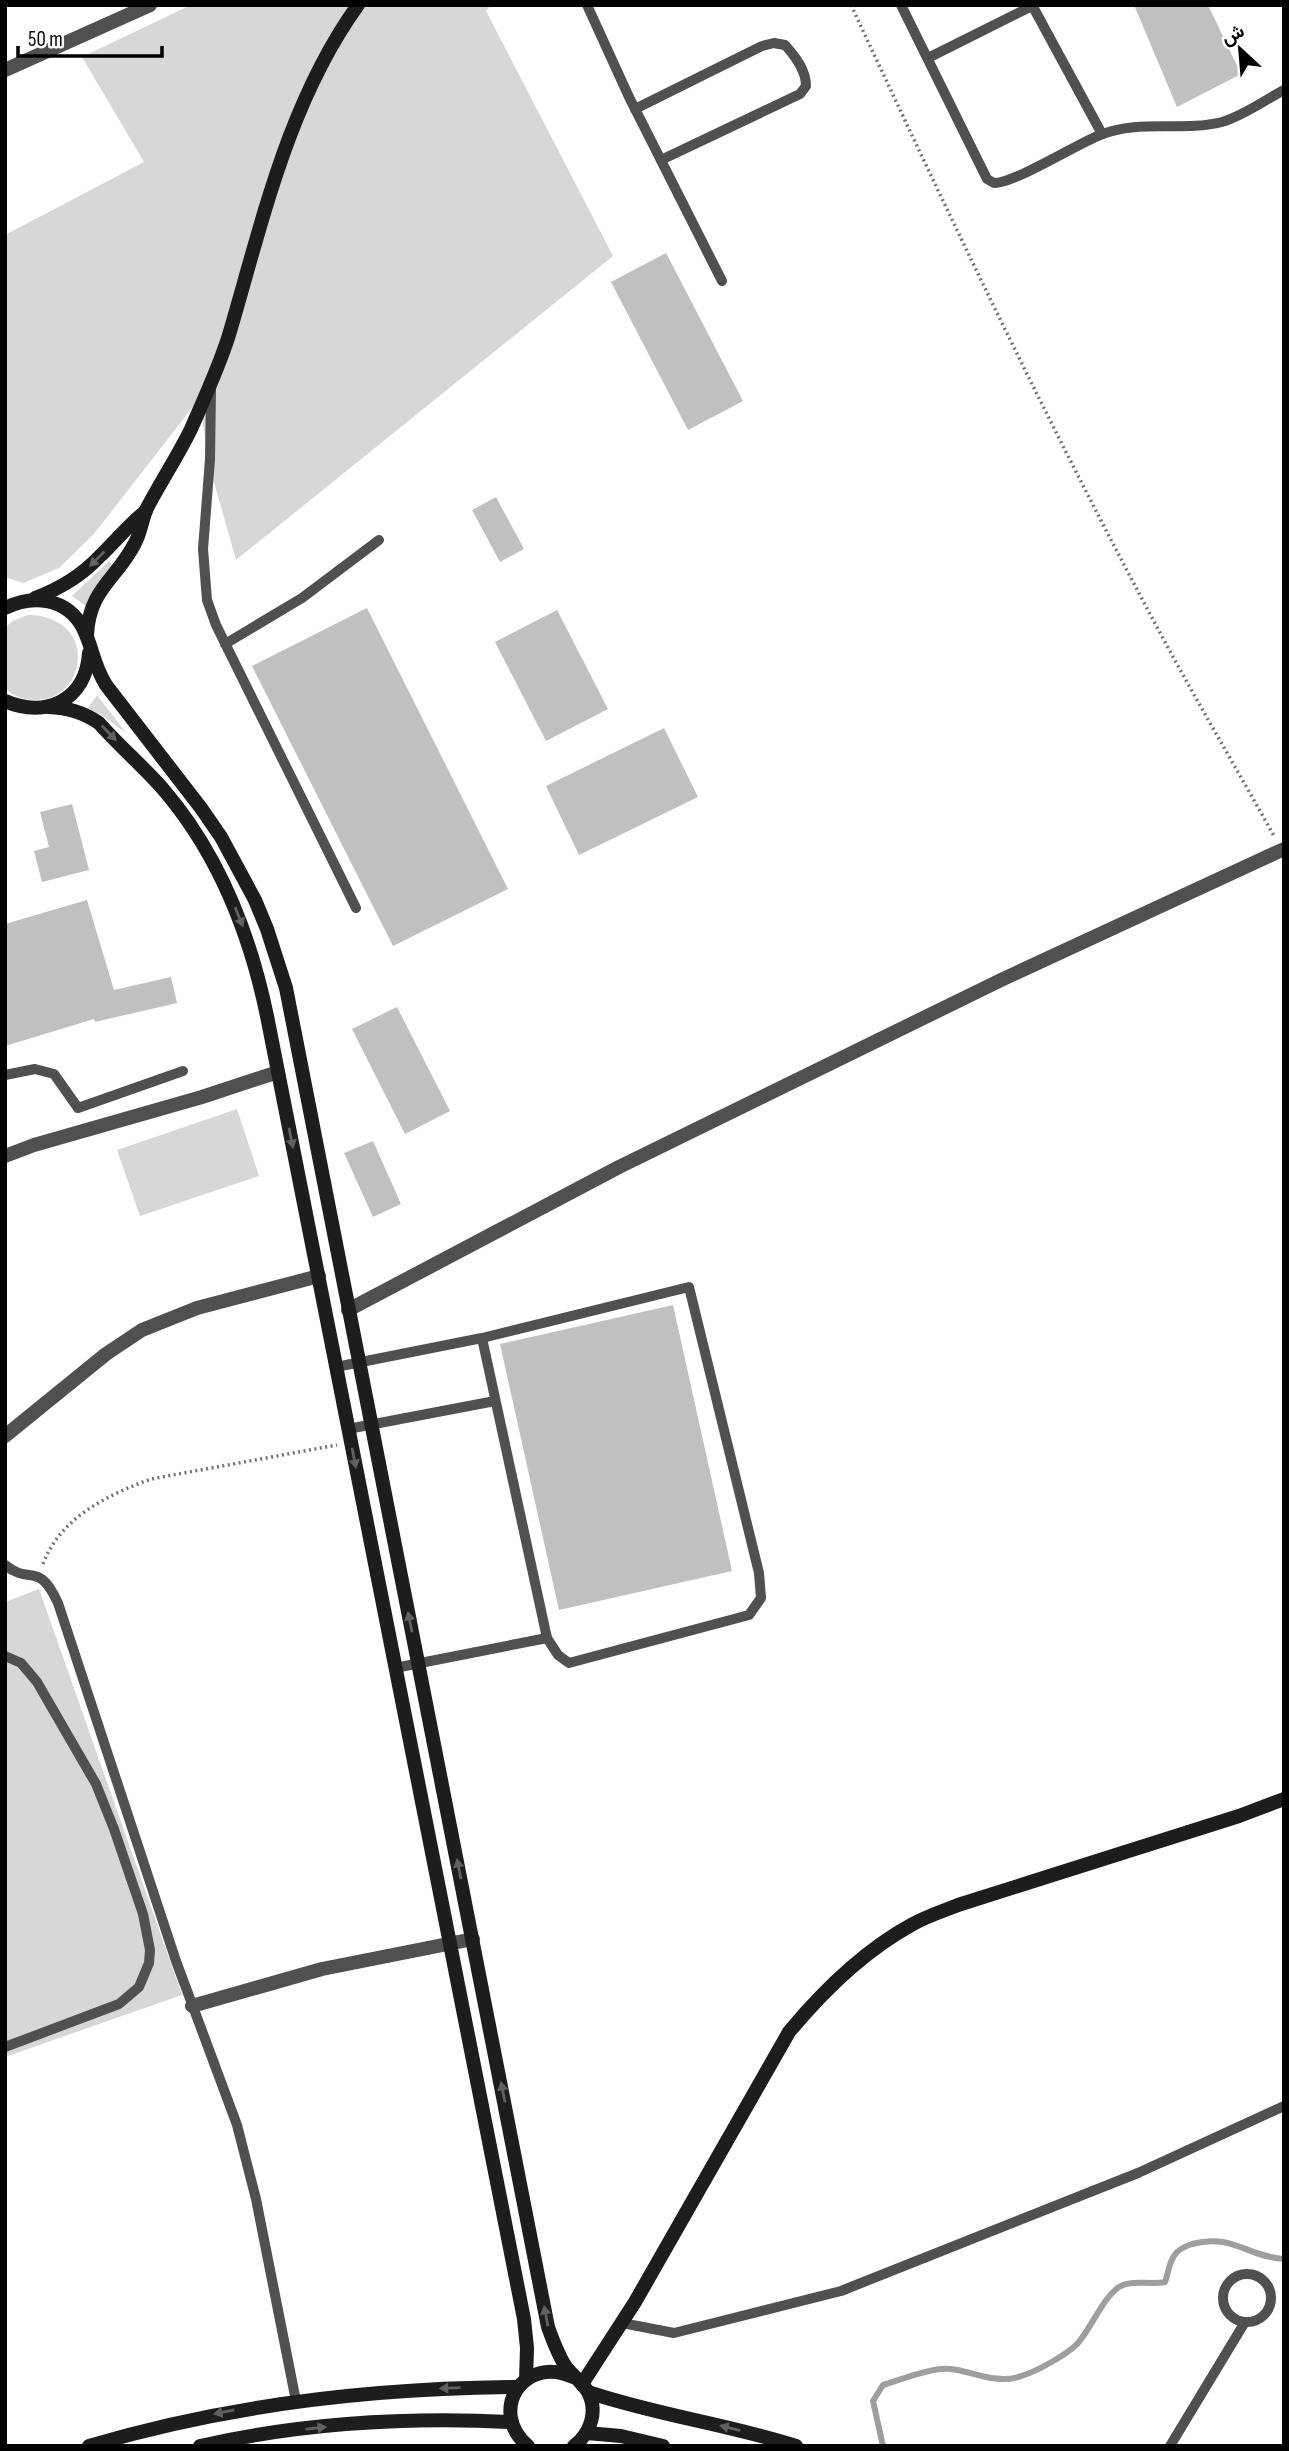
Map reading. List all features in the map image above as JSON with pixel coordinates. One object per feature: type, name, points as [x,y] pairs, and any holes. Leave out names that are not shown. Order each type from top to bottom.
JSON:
[{"type":"street","points":[[5,70],[150,5]]},
{"type":"street","points":[[48,707],[75,691],[83,678],[88,664],[88,625],[95,599],[135,544],[146,511],[190,430],[228,337],[270,195],[301,109],[327,53],[358,5]]},
{"type":"street","points":[[34,599],[86,569],[126,527],[146,511]]},
{"type":"street","points":[[9,602],[34,599],[48,601],[67,610],[81,625],[93,663],[106,685],[201,808],[239,868],[267,929],[286,988],[548,2327],[559,2356],[581,2384],[593,2413],[587,2433],[574,2446]]},
{"type":"street","points":[[5,701],[33,709],[48,707],[77,711],[99,723],[162,788],[201,842],[231,900],[253,957],[524,2319],[527,2348],[522,2383],[511,2404],[511,2421],[515,2431],[528,2446]]},
{"type":"street","points":[[348,1310],[619,1167],[861,1048],[1283,850]]},
{"type":"street","points":[[5,1156],[278,1072]]},
{"type":"street","points":[[5,1436],[106,1354],[142,1330],[197,1308],[318,1276]]},
{"type":"street","points":[[581,2384],[622,2323],[789,2032],[815,2000],[879,1945],[914,1923],[958,1905],[1239,1816],[1284,1799]]},
{"type":"street","points":[[192,2006],[321,1969],[473,1939]]},
{"type":"street","points":[[89,2446],[190,2419],[296,2401],[418,2389],[522,2383],[534,2374],[554,2371],[635,2407],[731,2428],[796,2446]]},
{"type":"street","points":[[201,2446],[344,2424],[428,2420],[511,2421]]},
{"type":"street","points":[[587,2433],[621,2436],[663,2446]]},
{"type":"lane","points":[[587,5],[635,109],[722,281]]},
{"type":"lane","points":[[901,5],[986,179],[994,183],[1102,134],[1139,126],[1179,127],[1225,121],[1284,90]]},
{"type":"lane","points":[[928,58],[1033,5],[1102,134]]},
{"type":"lane","points":[[635,109],[762,46],[774,43],[785,45],[794,54],[806,77],[806,86],[800,94],[661,160]]},
{"type":"lane","points":[[211,379],[210,460],[202,549],[206,600],[225,644],[356,908]]},
{"type":"lane","points":[[225,644],[302,598],[380,540]]},
{"type":"lane","points":[[5,1075],[35,1069],[54,1074],[78,1108],[183,1071]]},
{"type":"lane","points":[[336,1367],[482,1338],[689,1287],[759,1573],[761,1598],[749,1615],[569,1664],[558,1655],[547,1638],[482,1338]]},
{"type":"lane","points":[[349,1436],[371,1424],[495,1401]]},
{"type":"lane","points":[[5,1565],[18,1572],[39,1576],[50,1586],[58,1603],[111,1771],[243,2146],[296,2401]]},
{"type":"lane","points":[[395,1668],[547,1638]]},
{"type":"lane","points":[[5,1656],[20,1663],[37,1682],[96,1784],[143,1914],[150,1950],[145,1976],[139,1987],[119,2004],[5,2046]]},
{"type":"lane","points":[[622,2323],[674,2333],[841,2291],[1139,2173],[1284,2106]]},
{"type":"lane","points":[[1249,2274],[1264,2281],[1271,2296],[1267,2312],[1253,2321],[1245,2322],[1230,2315],[1225,2308],[1224,2291],[1233,2278],[1249,2274]]},
{"type":"lane","points":[[1170,2446],[1245,2322]]},
{"type":"path","points":[[851,5],[1014,349],[1165,642],[1283,850]]},
{"type":"path","points":[[39,1576],[48,1552],[58,1536],[86,1510],[128,1487],[151,1479],[349,1436]]},
{"type":"shaded area","points":[[191,5],[491,5],[486,11],[613,256],[236,560],[210,468],[199,399],[93,535],[59,568],[23,583],[5,577],[5,235],[144,162],[82,57]]},
{"type":"shaded area","points":[[109,561],[112,564],[86,606],[72,596]]},
{"type":"shaded area","points":[[28,615],[51,619],[66,629],[75,643],[78,658],[75,674],[66,687],[53,697],[26,699],[5,688],[5,628],[12,621]]},
{"type":"shaded area","points":[[97,695],[126,733],[88,708]]},
{"type":"shaded area","points":[[237,1109],[259,1176],[140,1216],[117,1150]]},
{"type":"shaded area","points":[[39,1589],[182,1995],[5,2057],[5,1602]]},
{"type":"building","points":[[1134,5],[1208,5],[1241,74],[1177,107]]},
{"type":"building","points":[[666,253],[743,401],[688,430],[611,282]]},
{"type":"building","points":[[496,497],[524,549],[500,562],[472,510]]},
{"type":"building","points":[[367,608],[508,889],[393,946],[252,666]]},
{"type":"building","points":[[557,610],[608,709],[546,741],[495,642]]},
{"type":"building","points":[[664,728],[698,797],[579,855],[546,786]]},
{"type":"building","points":[[72,804],[89,870],[42,882],[34,851],[49,847],[40,812]]},
{"type":"building","points":[[87,900],[114,990],[171,977],[177,1003],[95,1022],[94,1019],[5,1046],[5,924]]},
{"type":"building","points":[[397,1007],[450,1111],[405,1134],[352,1029]]},
{"type":"building","points":[[373,1141],[401,1204],[373,1217],[344,1153]]},
{"type":"building","points":[[673,1305],[732,1571],[559,1610],[500,1344]]},
{"type":"waterway","points":[[883,2446],[873,2401],[883,2385],[943,2369],[1001,2379],[1033,2372],[1073,2348],[1116,2289],[1132,2283],[1165,2282],[1175,2254],[1192,2244],[1218,2241],[1284,2259]]}]
